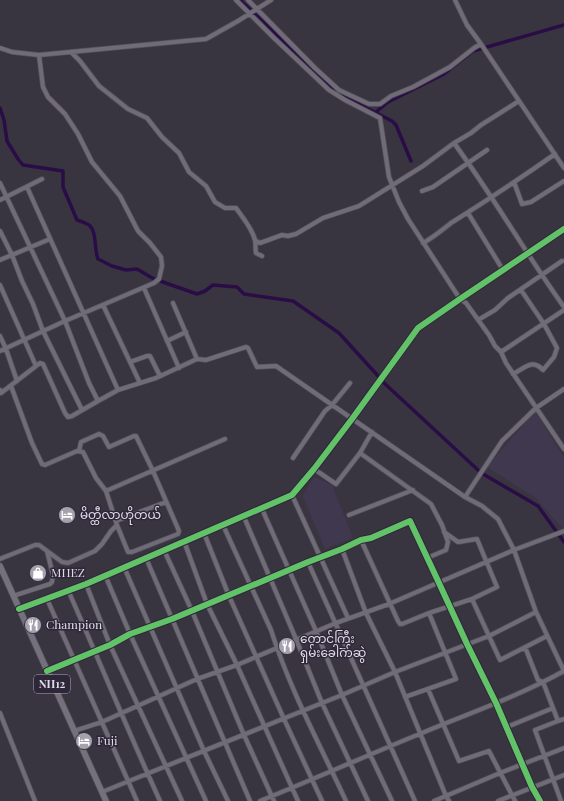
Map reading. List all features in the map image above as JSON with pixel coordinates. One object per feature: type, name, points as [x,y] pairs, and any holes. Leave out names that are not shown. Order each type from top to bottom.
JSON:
[{"type":"highway","name":"NH12","points":[[0,566],[106,801]]},
{"type":"street","points":[[236,0],[329,90],[380,118],[385,161],[391,184],[408,219],[460,299],[466,303],[494,346],[501,352],[513,374],[564,449]]},
{"type":"street","points":[[248,0],[315,68],[339,90],[369,104],[380,104],[391,96],[413,87],[450,67],[481,44]]},
{"type":"street","points":[[0,48],[12,52],[38,55],[206,39],[250,14],[271,0]]},
{"type":"street","points":[[455,0],[467,26],[481,44],[564,168]]},
{"type":"street","points":[[71,52],[80,61],[99,86],[128,109],[147,118],[162,137],[179,153],[189,172],[206,186],[215,202],[225,208],[236,208],[249,227],[256,241],[256,253],[262,256]]},
{"type":"street","points":[[0,351],[65,321],[154,284],[158,279],[162,266],[161,257],[150,242],[138,231],[120,196],[92,162],[78,134],[65,114],[48,97],[43,87],[38,55]]},
{"type":"street","points":[[256,241],[260,243],[282,235],[288,236],[296,234],[323,218],[359,206],[391,184],[423,166],[454,143],[471,133],[481,124],[519,101]]},
{"type":"street","points":[[454,143],[564,309],[501,352]]},
{"type":"street","points":[[422,191],[433,187],[487,150]]},
{"type":"street","points":[[423,243],[555,154]]},
{"type":"street","points":[[0,200],[42,179]]},
{"type":"street","points":[[514,182],[522,204],[531,202],[564,181]]},
{"type":"street","points":[[0,182],[29,247],[65,321],[89,383],[98,401]]},
{"type":"street","points":[[27,187],[118,390]]},
{"type":"street","points":[[468,213],[503,270]]},
{"type":"street","points":[[19,609],[86,584],[292,495],[352,419],[418,328],[564,229]]},
{"type":"street","points":[[0,232],[12,255],[43,331],[82,410]]},
{"type":"street","points":[[0,260],[50,239]]},
{"type":"street","points":[[478,320],[495,310],[508,298],[562,261]]},
{"type":"street","points":[[0,286],[36,366]]},
{"type":"street","points":[[144,288],[179,368]]},
{"type":"street","points":[[513,374],[532,364],[538,365],[543,370],[554,357],[557,348],[544,324],[521,290]]},
{"type":"street","points":[[173,303],[197,359]]},
{"type":"street","points":[[103,305],[140,383]]},
{"type":"street","points":[[167,341],[186,332]]},
{"type":"street","points":[[0,336],[17,382]]},
{"type":"street","points":[[0,392],[17,382],[40,363],[43,364],[68,417],[118,390],[160,376],[197,359],[206,360],[246,347],[248,348],[257,367],[276,366],[465,496],[482,506],[498,519],[514,550],[536,612],[564,671],[496,703],[312,778],[260,801]]},
{"type":"street","points":[[130,362],[149,355],[152,358],[160,376]]},
{"type":"street","points":[[293,458],[325,411],[332,405],[350,383]]},
{"type":"street","points":[[11,386],[42,464],[45,465],[79,451]]},
{"type":"street","points":[[465,496],[502,441],[536,408],[564,389]]},
{"type":"street","points":[[314,469],[336,484],[360,453],[372,432]]},
{"type":"street","points":[[99,434],[103,436],[109,447],[134,436],[138,439],[179,531],[178,534],[130,553],[116,523],[106,491],[96,478],[82,452],[79,451],[81,442],[99,434]]},
{"type":"street","points":[[106,491],[225,439]]},
{"type":"street","points":[[360,453],[431,504],[448,542],[446,550],[427,558]]},
{"type":"street","points":[[349,515],[413,490]]},
{"type":"street","points":[[292,495],[348,618]]},
{"type":"street","points":[[0,559],[35,545],[39,545],[62,562],[68,563],[95,551],[102,544],[116,523],[166,502]]},
{"type":"street","points":[[262,509],[316,631],[342,695],[392,801]]},
{"type":"street","points":[[244,516],[322,703],[368,801]]},
{"type":"street","points":[[47,671],[110,645],[149,626],[192,611],[410,521],[496,703],[532,787],[540,801]]},
{"type":"street","points":[[223,525],[271,630],[303,711],[346,801]]},
{"type":"street","points":[[74,732],[159,698],[197,679],[256,657],[348,618],[389,604],[487,563],[514,550],[564,531]]},
{"type":"street","points":[[361,540],[389,604],[400,624],[402,624],[449,606],[472,600],[497,587],[477,539],[458,542],[444,532]]},
{"type":"street","points":[[204,533],[229,596],[322,801]]},
{"type":"street","points":[[184,541],[207,604],[298,801]]},
{"type":"street","points":[[13,596],[50,584],[52,582],[53,575],[47,550]]},
{"type":"street","points":[[164,550],[274,801]]},
{"type":"street","points":[[342,550],[366,613],[394,672],[449,801]]},
{"type":"street","points":[[146,558],[250,801]]},
{"type":"street","points":[[308,562],[415,801]]},
{"type":"street","points":[[124,567],[204,751],[228,801]]},
{"type":"street","points":[[105,575],[130,634],[206,801]]},
{"type":"street","points":[[86,584],[110,645],[182,801]]},
{"type":"street","points":[[68,590],[160,801]]},
{"type":"street","points":[[47,599],[137,801]]},
{"type":"street","points":[[472,600],[500,660],[547,636]]},
{"type":"street","points":[[102,792],[284,719],[394,672],[489,636],[536,612]]},
{"type":"street","points":[[405,697],[456,679],[429,613]]},
{"type":"street","points":[[525,647],[538,680],[543,682],[558,721]]},
{"type":"street","points":[[428,688],[459,761],[489,751],[513,795],[514,801]]},
{"type":"street","points":[[507,727],[553,708]]},
{"type":"street","points":[[0,712],[35,801]]},
{"type":"street","points":[[561,801],[535,730],[564,719]]},
{"type":"street","points":[[434,801],[564,748]]},
{"type":"street","points":[[498,801],[564,775]]},
{"type":"shaded area","points":[[535,411],[564,458],[564,530],[536,498],[487,467]]},
{"type":"shaded area","points":[[314,477],[332,485],[353,538],[325,549],[303,496]]},
{"type":"waterway","points":[[240,0],[339,94],[392,121],[396,125],[411,161]]},
{"type":"waterway","points":[[376,112],[388,102],[444,74],[473,51],[564,25]]},
{"type":"waterway","points":[[0,108],[4,120],[7,141],[23,165],[63,171],[63,187],[77,220],[82,221],[92,228],[98,259],[112,266],[126,270],[137,269],[154,279]]},
{"type":"waterway","points":[[160,281],[197,294],[205,291],[213,285],[237,287],[244,294],[293,301],[339,333],[379,377]]},
{"type":"waterway","points":[[383,382],[478,470]]},
{"type":"waterway","points":[[483,474],[538,506],[556,531]]},
{"type":"waterway","points":[[559,535],[564,542]]},
{"type":"cycle path","points":[[19,609],[86,584],[292,495],[352,419],[418,328],[564,229]]},
{"type":"cycle path","points":[[47,671],[110,645],[130,634],[172,619],[410,521],[496,703],[532,787],[540,801]]},
{"type":"place","name":"မိတ္ထီလာဟိုတယ်","points":[[67,515]]},
{"type":"place","name":"MHEZ","points":[[38,573]]},
{"type":"place","name":"Champion","points":[[33,625]]},
{"type":"place","name":"တောင်ကြီး ရှမ်းခေါက်ဆွဲ","points":[[287,646]]},
{"type":"place","name":"Fuji","points":[[84,741]]}]
